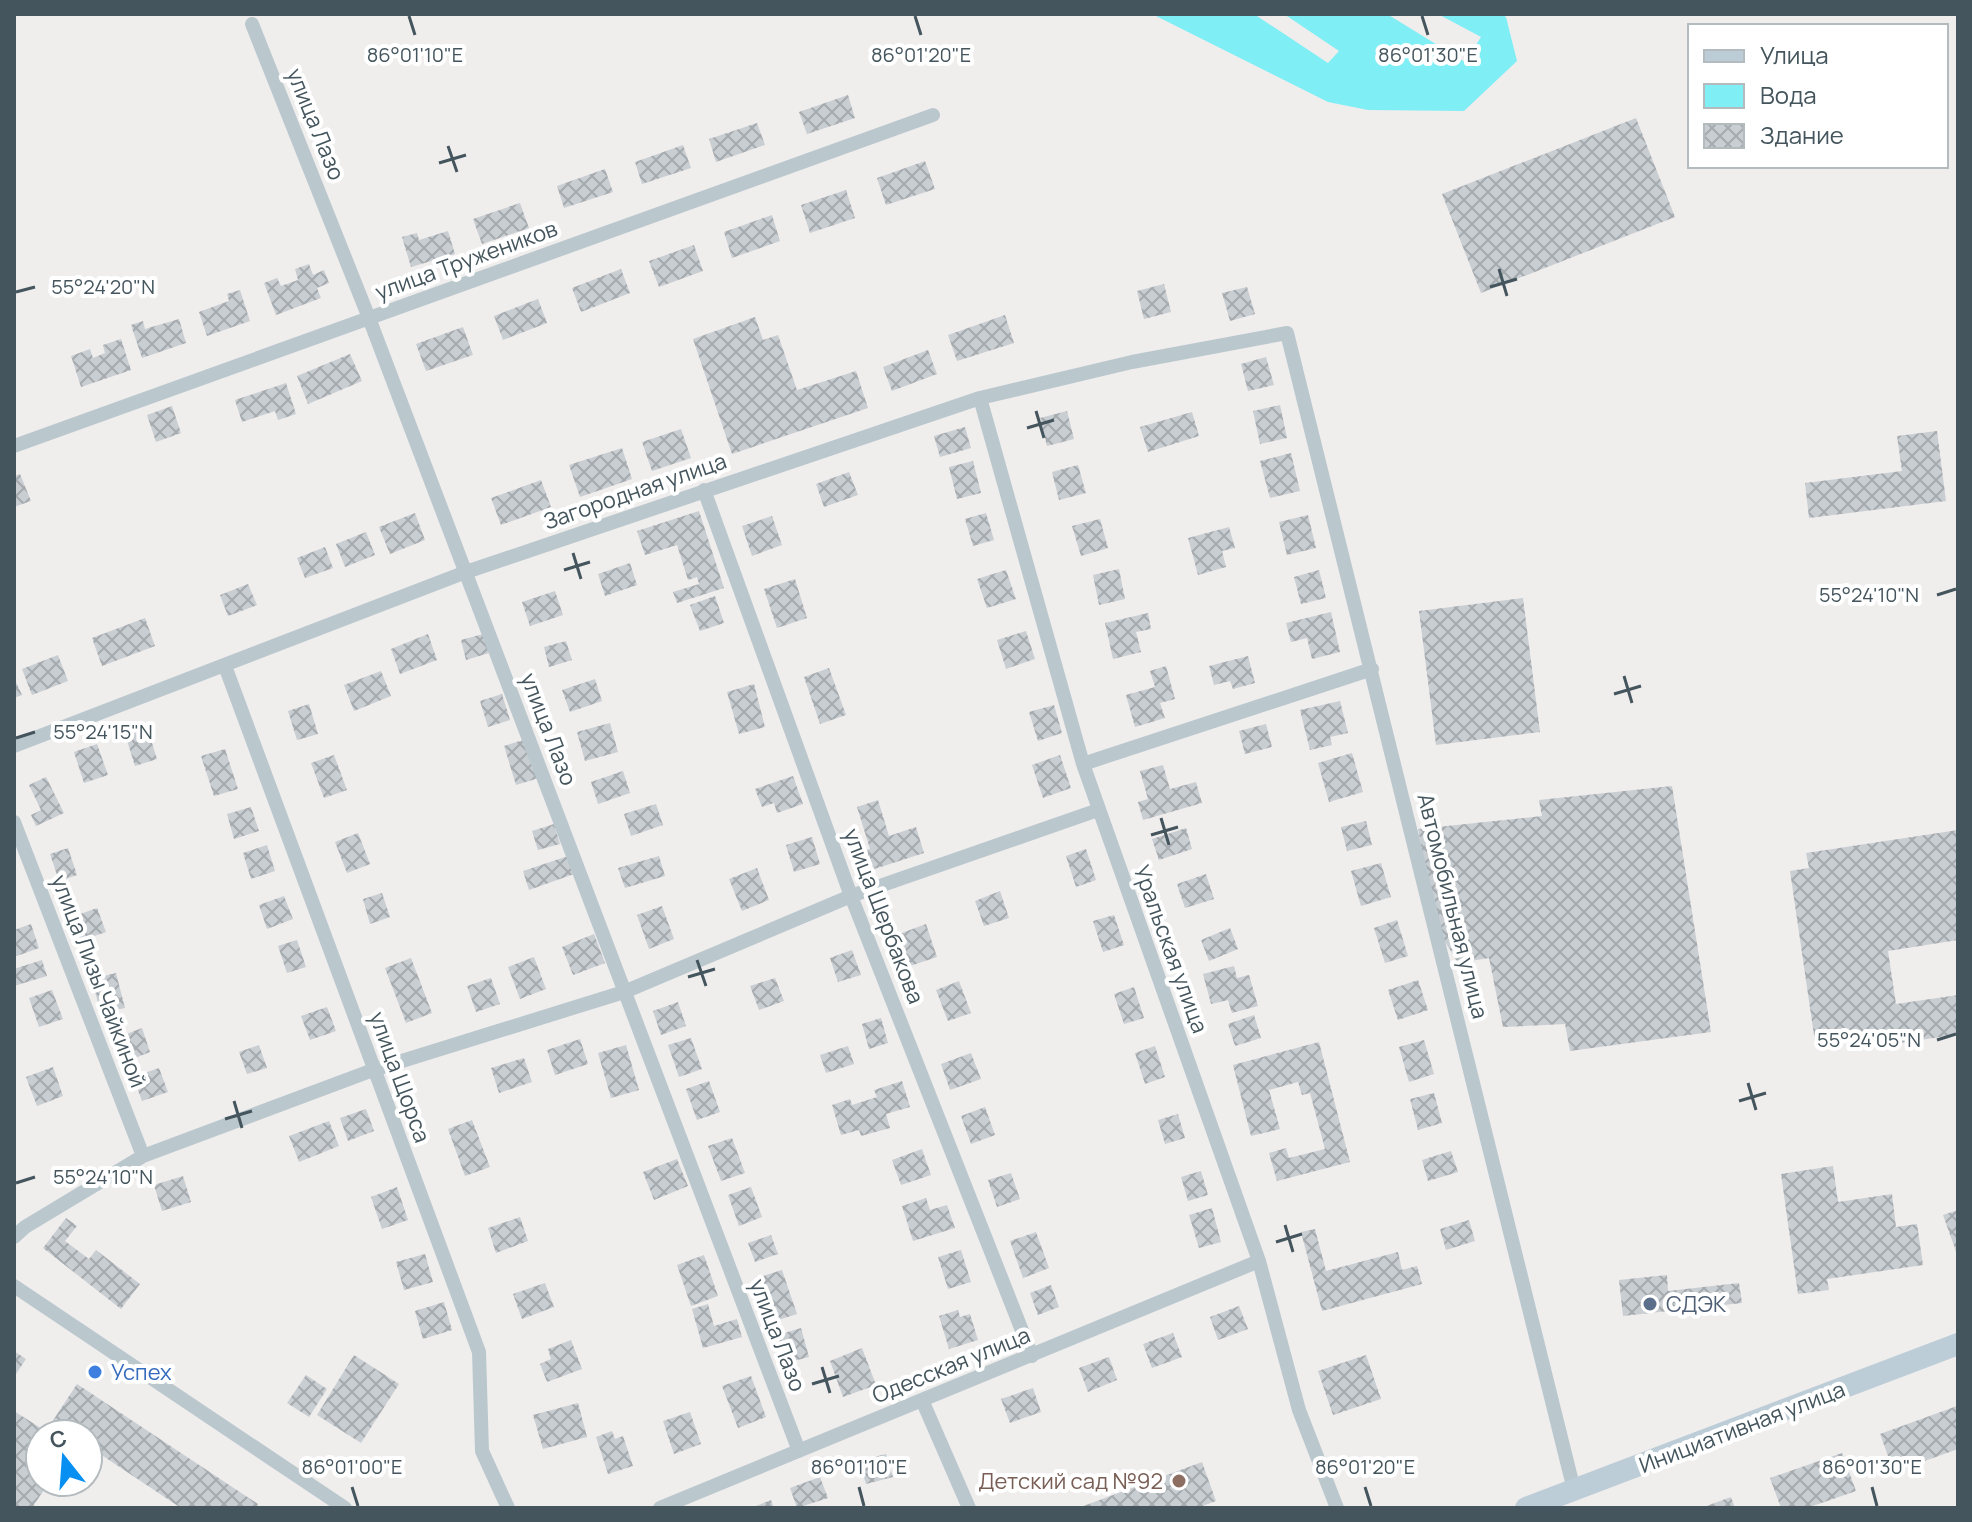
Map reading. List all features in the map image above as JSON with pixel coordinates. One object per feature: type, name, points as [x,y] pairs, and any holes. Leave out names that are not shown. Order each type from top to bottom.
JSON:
[{"type":"main road","name":"Инициативная улица","points":[[1526,1508],[1958,1344]]},
{"type":"street","name":"улица Лазо","points":[[252,24],[369,318],[799,1451]]},
{"type":"street","name":"улица Тружеников","points":[[14,446],[933,115]]},
{"type":"street","name":"Загородная улица","points":[[14,746],[466,572],[980,398],[1132,362],[1287,333]]},
{"type":"street","name":"Автомобильная улица","points":[[1287,333],[1574,1490]]},
{"type":"street","name":"Уральская улица","points":[[980,398],[1083,764],[1259,1261],[1299,1410],[1337,1508]]},
{"type":"street","name":"улица Щербакова","points":[[704,490],[851,896],[1032,1356]]},
{"type":"street","name":"улица Щорса","points":[[225,666],[479,1352],[482,1451],[508,1508]]},
{"type":"street","points":[[1083,764],[1372,669]]},
{"type":"street","points":[[14,1237],[25,1227],[143,1156],[373,1070],[624,992],[851,896],[1098,810]]},
{"type":"street","name":"улица Лизы Чайкиной","points":[[14,822],[143,1156]]},
{"type":"street","name":"Одесская улица","points":[[660,1508],[1259,1261]]},
{"type":"street","points":[[14,1286],[345,1508]]},
{"type":"street","points":[[922,1400],[969,1508]]},
{"type":"water","points":[[1152,14],[1254,14],[1328,63],[1339,51],[1284,14],[1387,14],[1465,62],[1481,37],[1438,14],[1501,14],[1506,17],[1517,61],[1464,111],[1368,110],[1328,102]]},
{"type":"building","points":[[848,95],[855,118],[807,134],[799,112]]},
{"type":"building","points":[[1636,118],[1675,217],[1481,293],[1442,194]]},
{"type":"building","points":[[757,123],[765,145],[716,162],[709,139]]},
{"type":"building","points":[[683,145],[691,168],[642,184],[635,162]]},
{"type":"building","points":[[925,161],[935,189],[886,205],[877,178]]},
{"type":"building","points":[[605,169],[613,192],[564,208],[557,186]]},
{"type":"building","points":[[846,190],[855,218],[810,233],[801,205]]},
{"type":"building","points":[[520,203],[529,228],[482,244],[473,219]]},
{"type":"building","points":[[772,215],[780,241],[732,258],[724,232]]},
{"type":"building","points":[[448,231],[455,254],[411,267],[402,237],[417,233],[419,240]]},
{"type":"building","points":[[694,245],[703,271],[659,287],[649,261]]},
{"type":"building","points":[[309,264],[313,275],[324,270],[329,283],[317,288],[321,298],[276,315],[264,283],[277,278],[281,286],[298,280],[295,269]]},
{"type":"building","points":[[621,269],[630,293],[581,312],[572,288]]},
{"type":"building","points":[[1164,284],[1171,312],[1144,319],[1137,291]]},
{"type":"building","points":[[1247,287],[1255,314],[1230,321],[1222,293]]},
{"type":"building","points":[[240,290],[250,321],[207,336],[199,312],[229,301],[227,294]]},
{"type":"building","points":[[538,299],[547,323],[503,340],[494,316]]},
{"type":"building","points":[[1005,315],[1014,343],[957,361],[948,335]]},
{"type":"building","points":[[755,317],[763,340],[778,335],[797,390],[856,371],[868,408],[732,454],[693,339]]},
{"type":"building","points":[[179,319],[186,343],[142,358],[131,325],[143,321],[145,329]]},
{"type":"building","points":[[463,327],[473,355],[426,371],[416,344]]},
{"type":"building","points":[[121,339],[131,370],[81,387],[71,356],[90,349],[93,358],[105,353],[103,345]]},
{"type":"building","points":[[928,350],[937,374],[892,391],[883,367]]},
{"type":"building","points":[[350,354],[362,381],[308,404],[297,376]]},
{"type":"building","points":[[1266,357],[1274,385],[1248,391],[1241,364]]},
{"type":"building","points":[[286,383],[296,414],[278,420],[275,411],[242,422],[235,400]]},
{"type":"building","points":[[1280,405],[1287,438],[1260,444],[1253,411]]},
{"type":"building","points":[[172,406],[181,433],[156,442],[147,415]]},
{"type":"building","points":[[1067,411],[1074,439],[1047,446],[1040,418]]},
{"type":"building","points":[[1192,412],[1199,436],[1148,452],[1140,427]]},
{"type":"building","points":[[965,427],[971,448],[940,457],[934,436]]},
{"type":"building","points":[[681,429],[691,458],[652,471],[642,442]]},
{"type":"building","points":[[1937,431],[1946,501],[1809,518],[1805,483],[1902,471],[1897,436]]},
{"type":"building","points":[[622,448],[632,479],[580,497],[569,465]]},
{"type":"building","points":[[1291,453],[1300,491],[1270,498],[1260,461]]},
{"type":"building","points":[[973,461],[981,493],[957,499],[949,467]]},
{"type":"building","points":[[1078,465],[1086,493],[1059,500],[1052,472]]},
{"type":"building","points":[[849,472],[858,495],[824,507],[816,484]]},
{"type":"building","points":[[20,474],[31,501],[14,507],[14,476]]},
{"type":"building","points":[[541,480],[551,507],[501,525],[491,498]]},
{"type":"building","points":[[699,511],[724,588],[677,603],[673,592],[699,584],[697,577],[688,580],[677,545],[645,555],[637,531]]},
{"type":"building","points":[[415,513],[425,540],[390,554],[379,527]]},
{"type":"building","points":[[986,513],[994,540],[973,546],[965,519]]},
{"type":"building","points":[[1308,515],[1316,548],[1287,555],[1279,522]]},
{"type":"building","points":[[772,516],[782,545],[752,556],[742,526]]},
{"type":"building","points":[[1100,519],[1108,548],[1081,556],[1072,526]]},
{"type":"building","points":[[1229,527],[1235,548],[1222,551],[1226,567],[1198,575],[1188,538]]},
{"type":"building","points":[[366,532],[375,555],[345,567],[336,544]]},
{"type":"building","points":[[325,547],[333,568],[305,578],[297,558]]},
{"type":"building","points":[[630,563],[637,585],[605,596],[598,574]]},
{"type":"building","points":[[1119,569],[1125,599],[1099,605],[1093,575]]},
{"type":"building","points":[[1006,570],[1016,599],[987,608],[977,579]]},
{"type":"building","points":[[1319,570],[1326,598],[1301,604],[1294,577]]},
{"type":"building","points":[[795,579],[807,618],[777,628],[764,589]]},
{"type":"building","points":[[248,584],[257,605],[228,616],[220,595]]},
{"type":"building","points":[[555,591],[563,615],[530,626],[522,602]]},
{"type":"building","points":[[715,596],[724,623],[700,631],[690,605]]},
{"type":"building","points":[[1523,598],[1540,732],[1436,745],[1419,611]]},
{"type":"building","points":[[1331,612],[1340,652],[1312,659],[1307,638],[1291,642],[1286,623]]},
{"type":"building","points":[[1148,613],[1151,629],[1136,632],[1141,652],[1113,659],[1105,623]]},
{"type":"building","points":[[145,618],[155,646],[102,666],[92,638]]},
{"type":"building","points":[[1026,631],[1035,659],[1006,669],[997,640]]},
{"type":"building","points":[[428,634],[437,660],[400,674],[391,649]]},
{"type":"building","points":[[483,634],[489,653],[466,660],[461,640]]},
{"type":"building","points":[[566,641],[572,660],[549,667],[544,647]]},
{"type":"building","points":[[58,655],[68,681],[32,695],[22,669]]},
{"type":"building","points":[[1248,656],[1255,683],[1233,689],[1230,681],[1214,685],[1209,666]]},
{"type":"building","points":[[1166,666],[1175,699],[1160,703],[1165,718],[1135,727],[1126,695],[1155,687],[1150,671]]},
{"type":"building","points":[[829,668],[846,715],[820,724],[804,677]]},
{"type":"building","points":[[381,671],[391,696],[354,711],[344,685]]},
{"type":"building","points":[[14,678],[22,695],[14,698]]},
{"type":"building","points":[[595,679],[602,701],[570,712],[562,690]]},
{"type":"building","points":[[754,684],[765,727],[739,734],[727,692]]},
{"type":"building","points":[[502,694],[510,720],[488,727],[480,701]]},
{"type":"building","points":[[1340,701],[1348,733],[1330,737],[1332,745],[1310,750],[1300,710]]},
{"type":"building","points":[[309,704],[318,734],[297,740],[288,711]]},
{"type":"building","points":[[1054,705],[1062,733],[1038,741],[1029,712]]},
{"type":"building","points":[[610,723],[618,752],[585,761],[577,732]]},
{"type":"building","points":[[146,724],[157,759],[135,766],[124,731]]},
{"type":"building","points":[[1266,724],[1272,747],[1245,754],[1239,731]]},
{"type":"building","points":[[526,739],[539,778],[516,785],[504,746]]},
{"type":"building","points":[[97,744],[108,775],[84,783],[74,752]]},
{"type":"building","points":[[225,749],[238,789],[214,796],[201,756]]},
{"type":"building","points":[[1352,753],[1363,792],[1329,802],[1318,763]]},
{"type":"building","points":[[334,755],[347,790],[324,798],[311,763]]},
{"type":"building","points":[[1060,755],[1071,788],[1043,798],[1032,765]]},
{"type":"building","points":[[1163,765],[1170,789],[1196,782],[1202,803],[1143,820],[1138,802],[1148,799],[1140,771]]},
{"type":"building","points":[[623,771],[630,793],[598,804],[591,782]]},
{"type":"building","points":[[793,776],[803,804],[777,813],[774,803],[762,807],[755,789]]},
{"type":"building","points":[[46,777],[64,813],[36,826],[31,815],[41,810],[29,785]]},
{"type":"building","points":[[1672,786],[1711,1032],[1570,1051],[1565,1024],[1503,1027],[1489,958],[1458,963],[1436,927],[1418,829],[1542,816],[1539,800]]},
{"type":"building","points":[[878,800],[889,836],[916,827],[924,853],[865,872],[858,852],[870,849],[857,807]]},
{"type":"building","points":[[656,804],[663,825],[631,836],[624,814]]},
{"type":"building","points":[[251,807],[259,831],[234,839],[227,814]]},
{"type":"building","points":[[1366,821],[1372,845],[1347,851],[1341,827]]},
{"type":"building","points":[[554,824],[560,844],[538,850],[532,831]]},
{"type":"building","points":[[1186,828],[1192,849],[1159,860],[1152,839]]},
{"type":"building","points":[[1958,830],[1958,940],[1888,951],[1896,1004],[1958,995],[1958,1034],[1896,1044],[1894,1031],[1815,1042],[1790,871],[1809,868],[1806,853]]},
{"type":"building","points":[[358,833],[370,864],[347,873],[335,842]]},
{"type":"building","points":[[812,837],[820,864],[794,872],[786,845]]},
{"type":"building","points":[[267,845],[275,871],[251,879],[243,853]]},
{"type":"building","points":[[68,848],[77,875],[59,881],[50,854]]},
{"type":"building","points":[[1086,849],[1096,880],[1076,887],[1066,856]]},
{"type":"building","points":[[568,856],[574,874],[529,890],[523,871]]},
{"type":"building","points":[[659,856],[665,876],[625,888],[618,868]]},
{"type":"building","points":[[1381,863],[1391,897],[1361,906],[1351,871]]},
{"type":"building","points":[[757,868],[769,900],[742,911],[729,879]]},
{"type":"building","points":[[1206,874],[1214,899],[1185,908],[1177,884]]},
{"type":"building","points":[[1000,891],[1009,918],[984,926],[975,901]]},
{"type":"building","points":[[382,893],[390,917],[370,924],[363,899]]},
{"type":"building","points":[[284,896],[293,919],[267,929],[259,905]]},
{"type":"building","points":[[662,906],[674,939],[649,949],[637,915]]},
{"type":"building","points":[[97,908],[106,932],[80,941],[72,917]]},
{"type":"building","points":[[1114,915],[1124,945],[1103,952],[1093,921]]},
{"type":"building","points":[[1397,920],[1408,956],[1385,963],[1374,928]]},
{"type":"building","points":[[31,924],[39,948],[14,957],[14,930]]},
{"type":"building","points":[[926,924],[937,957],[910,966],[899,934]]},
{"type":"building","points":[[1230,928],[1238,949],[1209,961],[1201,940]]},
{"type":"building","points":[[594,934],[605,963],[573,975],[562,947]]},
{"type":"building","points":[[297,940],[306,967],[287,973],[278,946]]},
{"type":"building","points":[[852,950],[861,975],[838,982],[830,958]]},
{"type":"building","points":[[534,957],[546,989],[520,999],[508,967]]},
{"type":"building","points":[[411,958],[432,1013],[406,1023],[385,968]]},
{"type":"building","points":[[42,960],[47,976],[14,986],[14,969]]},
{"type":"building","points":[[1234,966],[1237,978],[1249,975],[1258,1006],[1232,1013],[1228,1000],[1211,1004],[1203,974]]},
{"type":"building","points":[[116,973],[125,1008],[112,1011],[110,1000],[98,1003],[92,979]]},
{"type":"building","points":[[491,978],[500,1004],[476,1012],[467,986]]},
{"type":"building","points":[[775,978],[784,1001],[759,1010],[750,986]]},
{"type":"building","points":[[1418,980],[1428,1010],[1398,1020],[1388,990]]},
{"type":"building","points":[[959,981],[971,1013],[948,1021],[936,990]]},
{"type":"building","points":[[1134,987],[1144,1018],[1124,1024],[1114,994]]},
{"type":"building","points":[[52,990],[63,1019],[39,1027],[29,998]]},
{"type":"building","points":[[678,1002],[686,1026],[661,1035],[653,1011]]},
{"type":"building","points":[[327,1007],[336,1031],[310,1040],[301,1016]]},
{"type":"building","points":[[1254,1015],[1261,1038],[1235,1046],[1228,1024]]},
{"type":"building","points":[[881,1018],[888,1043],[869,1049],[862,1024]]},
{"type":"building","points":[[142,1028],[150,1052],[125,1062],[116,1038]]},
{"type":"building","points":[[691,1038],[702,1069],[679,1077],[668,1045]]},
{"type":"building","points":[[580,1039],[588,1064],[555,1075],[547,1050]]},
{"type":"building","points":[[1424,1040],[1434,1074],[1409,1082],[1399,1047]]},
{"type":"building","points":[[1319,1042],[1350,1162],[1277,1181],[1269,1153],[1286,1148],[1289,1158],[1325,1149],[1310,1093],[1302,1095],[1298,1082],[1269,1090],[1280,1129],[1251,1136],[1233,1065]]},
{"type":"building","points":[[259,1045],[267,1068],[247,1074],[239,1052]]},
{"type":"building","points":[[626,1045],[639,1090],[611,1098],[598,1053]]},
{"type":"building","points":[[848,1046],[854,1064],[826,1073],[820,1055]]},
{"type":"building","points":[[1155,1046],[1165,1077],[1145,1084],[1135,1053]]},
{"type":"building","points":[[971,1053],[981,1079],[950,1090],[941,1064]]},
{"type":"building","points":[[524,1058],[532,1082],[499,1093],[491,1068]]},
{"type":"building","points":[[53,1067],[63,1096],[37,1106],[26,1077]]},
{"type":"building","points":[[159,1068],[168,1092],[142,1101],[133,1077]]},
{"type":"building","points":[[709,1081],[720,1112],[697,1120],[686,1089]]},
{"type":"building","points":[[902,1081],[910,1107],[886,1114],[890,1128],[861,1136],[859,1130],[841,1135],[832,1105],[850,1099],[852,1105],[877,1097],[874,1090]]},
{"type":"building","points":[[1434,1093],[1442,1123],[1418,1130],[1410,1099]]},
{"type":"building","points":[[985,1107],[995,1135],[971,1144],[961,1116]]},
{"type":"building","points":[[366,1109],[374,1131],[348,1141],[340,1118]]},
{"type":"building","points":[[1178,1114],[1185,1138],[1165,1144],[1158,1120]]},
{"type":"building","points":[[472,1120],[490,1167],[465,1176],[448,1129]]},
{"type":"building","points":[[329,1121],[339,1146],[299,1162],[289,1136]]},
{"type":"building","points":[[732,1138],[745,1173],[721,1181],[708,1146]]},
{"type":"building","points":[[922,1149],[931,1175],[901,1185],[892,1160]]},
{"type":"building","points":[[1451,1151],[1458,1172],[1428,1181],[1422,1160]]},
{"type":"building","points":[[677,1159],[688,1186],[654,1200],[643,1172]]},
{"type":"building","points":[[1833,1166],[1838,1202],[1892,1194],[1896,1227],[1917,1224],[1923,1265],[1827,1279],[1829,1290],[1798,1294],[1781,1174]]},
{"type":"building","points":[[1201,1171],[1208,1195],[1188,1201],[1181,1177]]},
{"type":"building","points":[[1011,1173],[1020,1199],[997,1207],[988,1180]]},
{"type":"building","points":[[183,1176],[191,1202],[162,1211],[154,1185]]},
{"type":"building","points":[[397,1187],[408,1220],[382,1229],[371,1197]]},
{"type":"building","points":[[751,1187],[762,1217],[739,1226],[728,1195]]},
{"type":"building","points":[[926,1198],[930,1210],[947,1205],[955,1228],[913,1241],[902,1206]]},
{"type":"building","points":[[1212,1208],[1221,1242],[1199,1248],[1189,1215]]},
{"type":"building","points":[[1958,1210],[1958,1257],[1943,1215]]},
{"type":"building","points":[[520,1217],[528,1241],[496,1253],[488,1228]]},
{"type":"building","points":[[66,1218],[77,1226],[65,1241],[89,1259],[96,1250],[140,1284],[121,1309],[43,1248]]},
{"type":"building","points":[[1469,1220],[1475,1241],[1446,1250],[1440,1229]]},
{"type":"building","points":[[1315,1229],[1326,1271],[1398,1252],[1402,1270],[1417,1266],[1422,1284],[1322,1311],[1301,1232]]},
{"type":"building","points":[[1036,1232],[1049,1268],[1023,1278],[1010,1241]]},
{"type":"building","points":[[771,1235],[778,1254],[755,1262],[748,1243]]},
{"type":"building","points":[[961,1250],[971,1282],[948,1289],[938,1257]]},
{"type":"building","points":[[425,1254],[433,1282],[404,1290],[396,1262]]},
{"type":"building","points":[[704,1255],[718,1296],[691,1306],[677,1265]]},
{"type":"building","points":[[782,1270],[797,1314],[772,1322],[756,1278]]},
{"type":"building","points":[[1667,1275],[1668,1291],[1739,1283],[1742,1303],[1623,1316],[1619,1280]]},
{"type":"building","points":[[545,1283],[554,1307],[522,1319],[513,1294]]},
{"type":"building","points":[[1051,1285],[1059,1307],[1038,1315],[1030,1293]]},
{"type":"building","points":[[444,1302],[452,1330],[423,1339],[415,1311]]},
{"type":"building","points":[[708,1304],[714,1326],[737,1319],[742,1337],[703,1348],[692,1309]]},
{"type":"building","points":[[1239,1306],[1248,1329],[1218,1340],[1210,1317]]},
{"type":"building","points":[[958,1310],[960,1317],[970,1314],[978,1340],[949,1349],[939,1316]]},
{"type":"building","points":[[801,1328],[809,1357],[786,1363],[778,1335]]},
{"type":"building","points":[[1173,1333],[1182,1357],[1152,1368],[1143,1344]]},
{"type":"building","points":[[571,1340],[582,1369],[547,1382],[540,1364],[551,1359],[548,1349]]},
{"type":"building","points":[[862,1348],[876,1385],[843,1397],[830,1361]]},
{"type":"building","points":[[14,1351],[26,1359],[14,1377]]},
{"type":"building","points":[[354,1355],[399,1384],[361,1443],[317,1415]]},
{"type":"building","points":[[1366,1355],[1381,1399],[1333,1415],[1318,1371]]},
{"type":"building","points":[[1109,1357],[1117,1380],[1088,1392],[1079,1368]]},
{"type":"building","points":[[306,1375],[327,1389],[309,1417],[287,1403]]},
{"type":"building","points":[[751,1376],[766,1417],[738,1428],[722,1386]]},
{"type":"building","points":[[77,1384],[258,1504],[256,1508],[181,1508],[104,1457],[104,1418],[55,1418]]},
{"type":"building","points":[[1033,1388],[1041,1412],[1010,1423],[1001,1399]]},
{"type":"building","points":[[578,1403],[587,1437],[543,1449],[533,1415]]},
{"type":"building","points":[[1957,1406],[1958,1449],[1894,1472],[1880,1434]]},
{"type":"building","points":[[14,1411],[25,1418],[24,1498],[39,1498],[32,1508],[14,1508]]},
{"type":"building","points":[[690,1412],[701,1444],[674,1454],[663,1421]]},
{"type":"building","points":[[612,1431],[615,1439],[623,1436],[633,1466],[608,1474],[596,1437]]},
{"type":"building","points":[[1842,1453],[1856,1491],[1807,1508],[1781,1508],[1770,1478]]},
{"type":"building","points":[[886,1454],[893,1477],[866,1484],[859,1461]]},
{"type":"building","name":"Детский сад №92","points":[[1202,1462],[1216,1501],[1197,1508],[1078,1508]]},
{"type":"building","points":[[820,1477],[828,1498],[797,1508],[790,1488]]},
{"type":"building","points":[[1731,1497],[1735,1508],[1701,1508]]},
{"type":"building","points":[[771,1500],[774,1508],[751,1508]]},
{"type":"place","name":"СДЭК","points":[[1650,1304]]},
{"type":"place","name":"Успех","points":[[95,1372]]},
{"type":"place","name":"Детский сад №92","points":[[1179,1481]]}]
